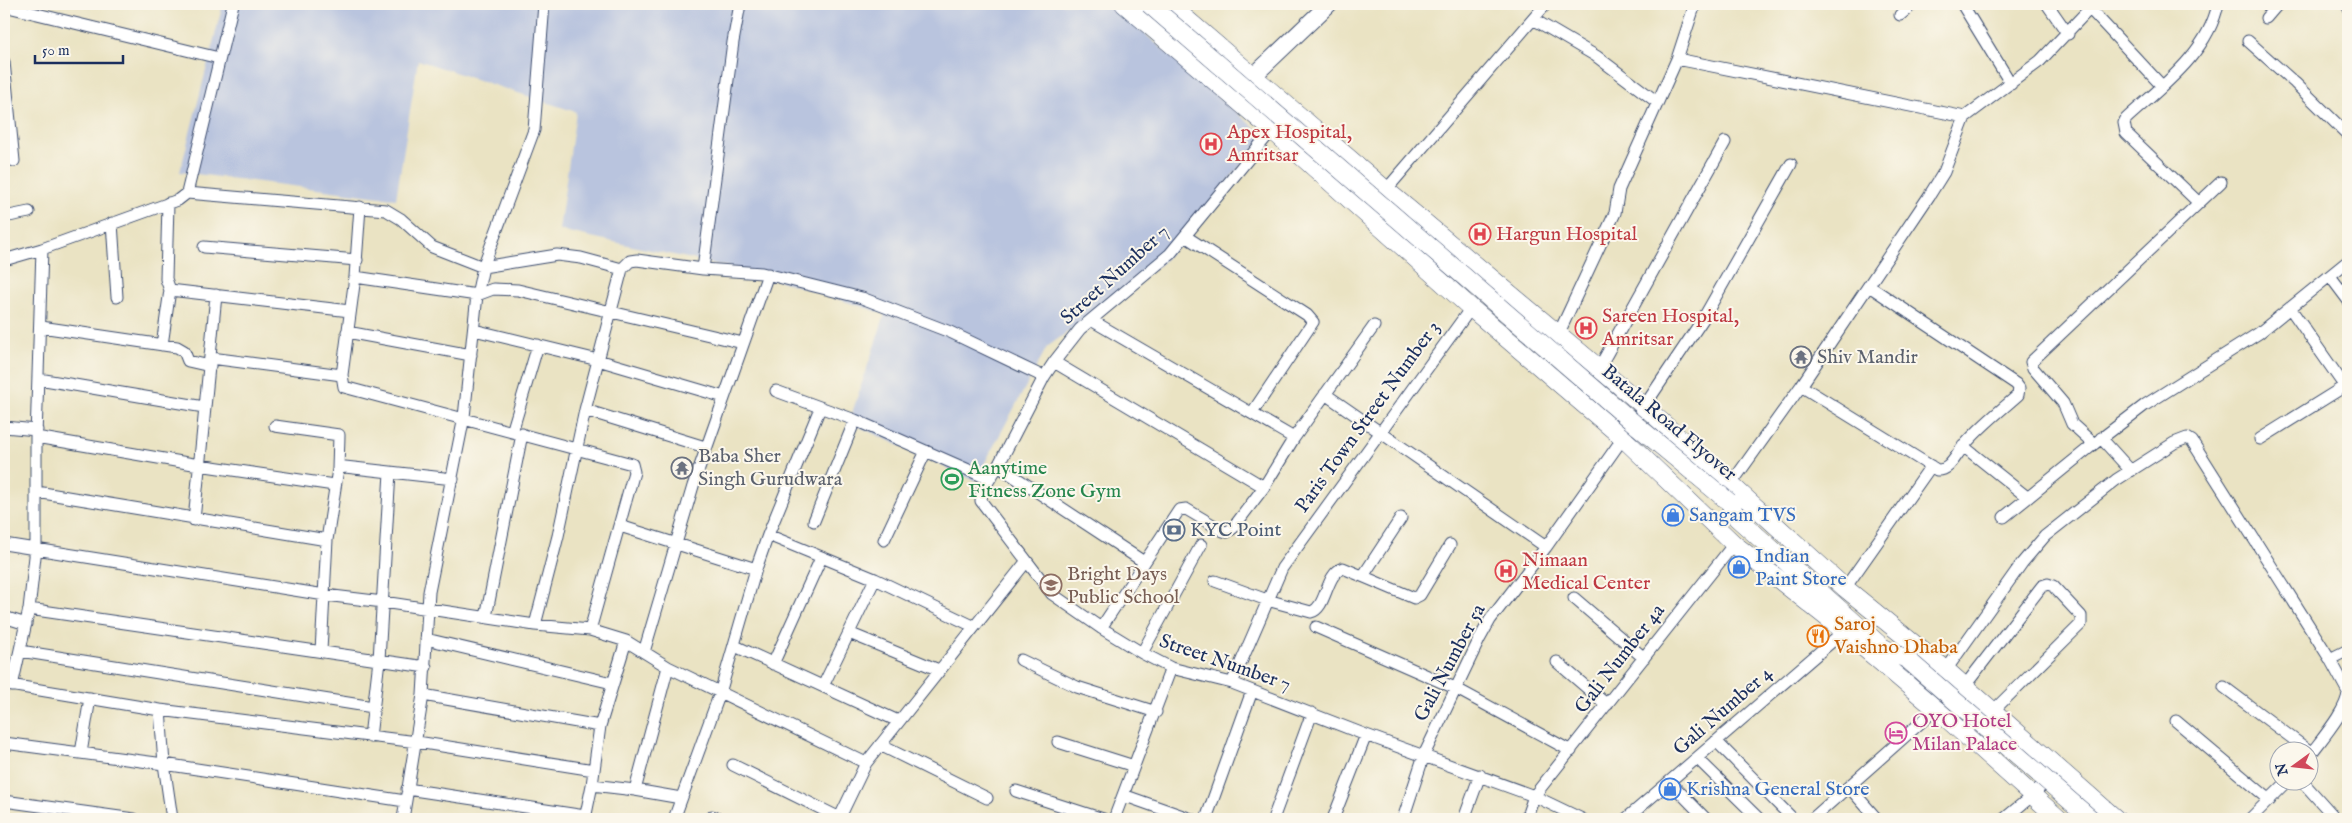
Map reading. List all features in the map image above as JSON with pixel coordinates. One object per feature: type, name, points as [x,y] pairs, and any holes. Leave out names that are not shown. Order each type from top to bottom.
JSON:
[{"type":"main road","points":[[1124,4],[1272,130],[1470,308],[1623,438],[1734,544],[1844,631],[1936,709],[2059,819]]},
{"type":"main road","name":"Batala Road Flyover","points":[[1150,4],[1636,425],[1729,502],[1736,518],[1882,647],[1908,660],[2091,819]]},
{"type":"main road","points":[[1169,4],[1386,190],[1600,368],[1732,484],[1845,588],[1946,670],[2116,819]]},
{"type":"street","points":[[4,260],[42,249],[178,200],[187,193],[233,4]]},
{"type":"street","points":[[403,819],[417,742],[423,695],[429,592],[464,417],[477,296],[483,267],[534,130],[544,4]]},
{"type":"street","points":[[703,269],[740,4]]},
{"type":"street","points":[[1233,97],[1252,75],[1329,4]]},
{"type":"street","points":[[1386,190],[1546,4]]},
{"type":"street","points":[[1558,335],[1615,213],[1619,189],[1677,59],[1695,4]]},
{"type":"street","points":[[1900,15],[1913,4]]},
{"type":"street","points":[[1962,4],[2011,84]]},
{"type":"street","points":[[2047,4],[2068,34]]},
{"type":"street","points":[[2199,203],[2124,128],[2126,119],[2162,86],[2197,48],[2212,24],[2218,4]]},
{"type":"street","points":[[2266,18],[2278,4]]},
{"type":"street","points":[[7,6],[219,58]]},
{"type":"street","points":[[1732,484],[1869,286],[1944,172],[1965,117],[2040,61],[2068,34],[2092,6],[2162,86]]},
{"type":"street","points":[[1533,19],[1596,56],[1657,102]]},
{"type":"street","points":[[2248,41],[2295,83],[2348,135]]},
{"type":"street","points":[[1677,59],[1965,117]]},
{"type":"street","points":[[4,62],[14,161]]},
{"type":"street","name":"Street Number 7","points":[[1272,130],[1162,263],[1080,329],[1054,362],[1044,376],[998,466],[982,490],[981,501],[1052,594],[1101,628],[1142,653],[1171,668],[1232,683],[1534,796],[1582,819]]},
{"type":"street","points":[[1600,368],[1725,142]]},
{"type":"street","name":"Gali Number 5a","points":[[1403,819],[1424,755],[1455,688],[1490,620],[1546,547],[1623,438],[1703,319],[1791,164]]},
{"type":"street","points":[[2131,471],[2098,441],[2072,424],[2063,403],[2033,368],[2031,362],[2221,182]]},
{"type":"street","points":[[187,193],[386,210],[394,213],[432,247],[483,267],[557,255],[581,258],[622,269]]},
{"type":"street","points":[[162,344],[170,290],[166,279],[168,203]]},
{"type":"street","points":[[360,207],[357,260],[342,383],[349,389],[464,417],[632,464],[634,472],[590,630]]},
{"type":"street","points":[[4,217],[29,212]]},
{"type":"street","points":[[112,223],[117,297]]},
{"type":"street","points":[[1188,232],[1307,314],[1313,322],[1252,413]]},
{"type":"street","points":[[204,247],[357,260]]},
{"type":"street","points":[[42,249],[36,548],[26,624],[20,651],[8,685],[160,710],[417,742],[594,770]]},
{"type":"street","points":[[535,625],[558,536],[585,410],[598,360],[622,269],[630,261],[637,260],[703,269],[768,274],[862,298],[891,307],[950,332],[1044,376]]},
{"type":"street","points":[[2004,517],[2145,405],[2240,346],[2348,260]]},
{"type":"street","points":[[644,652],[705,447],[768,274]]},
{"type":"street","points":[[2330,276],[2348,300]]},
{"type":"street","points":[[355,277],[477,296],[493,289],[518,290],[743,343]]},
{"type":"street","points":[[1801,386],[1937,470],[1946,469],[1963,446],[2018,395],[2019,388],[2016,384],[1869,286]]},
{"type":"street","points":[[170,290],[350,311]]},
{"type":"street","points":[[194,520],[204,407],[211,362],[216,295]]},
{"type":"street","name":"Paris Town Street Number 3","points":[[1232,683],[1282,568],[1470,308]]},
{"type":"street","points":[[2260,439],[2347,389],[2290,308]]},
{"type":"street","points":[[1091,320],[1294,438]]},
{"type":"street","points":[[1101,628],[1179,510],[1186,509],[1227,532],[1233,528],[1264,487],[1294,438],[1374,326]]},
{"type":"street","points":[[41,327],[182,348],[186,359],[192,363],[211,362],[342,375]]},
{"type":"street","points":[[474,330],[598,360],[724,398]]},
{"type":"street","points":[[347,332],[471,354]]},
{"type":"street","points":[[486,617],[517,433],[538,345]]},
{"type":"street","points":[[1054,362],[1264,487]]},
{"type":"street","points":[[40,380],[204,407]]},
{"type":"street","points":[[776,391],[855,420],[989,479]]},
{"type":"street","points":[[1325,394],[1546,547]]},
{"type":"street","points":[[674,819],[720,693],[756,569],[768,535],[820,408]]},
{"type":"street","points":[[585,410],[705,447]]},
{"type":"street","points":[[814,521],[855,420]]},
{"type":"street","points":[[4,426],[199,465],[334,486]]},
{"type":"street","points":[[275,426],[339,435],[338,469],[327,540],[321,651]]},
{"type":"street","points":[[1946,670],[2035,547],[2073,513],[2131,471],[2178,441],[2187,438],[2192,441],[2330,659],[2348,692],[2343,709],[2319,740]]},
{"type":"street","points":[[1963,446],[2027,497]]},
{"type":"street","points":[[884,540],[926,451]]},
{"type":"street","points":[[998,466],[1144,562]]},
{"type":"street","points":[[1845,588],[1932,466]]},
{"type":"street","points":[[338,469],[345,467],[453,479]]},
{"type":"street","points":[[370,737],[384,602],[390,472]]},
{"type":"street","points":[[37,492],[194,520],[327,540]]},
{"type":"street","points":[[1364,576],[1401,518]]},
{"type":"street","points":[[620,526],[756,569]]},
{"type":"street","points":[[768,535],[875,580],[973,626]]},
{"type":"street","points":[[4,544],[325,595],[428,608],[535,625],[590,630],[626,641],[668,668],[866,763]]},
{"type":"street","name":"Gali Number 4a","points":[[1534,796],[1571,752],[1734,544]]},
{"type":"street","points":[[1142,653],[1201,545]]},
{"type":"street","points":[[1215,581],[1267,600],[1314,612],[1319,608],[1327,588],[1340,568],[1347,568],[1411,598],[1420,595],[1450,545]]},
{"type":"street","points":[[773,664],[821,558]]},
{"type":"street","points":[[733,765],[840,818],[866,763],[898,720],[1026,562]]},
{"type":"street","points":[[823,686],[875,580]]},
{"type":"street","points":[[1964,687],[2042,586],[2048,584],[2053,586],[2081,616],[2081,624],[1993,711]]},
{"type":"street","points":[[1574,598],[1644,658]]},
{"type":"street","points":[[29,609],[426,667]]},
{"type":"street","points":[[4,618],[26,624]]},
{"type":"street","points":[[1316,627],[1455,688],[1571,752]]},
{"type":"street","name":"Gali Number 4","points":[[1626,819],[1844,631]]},
{"type":"street","points":[[849,632],[939,670]]},
{"type":"street","points":[[426,639],[612,683]]},
{"type":"street","points":[[4,743],[585,818],[592,785],[600,726],[626,641]]},
{"type":"street","points":[[735,646],[898,720]]},
{"type":"street","points":[[2330,659],[2348,650]]},
{"type":"street","points":[[20,651],[373,707]]},
{"type":"street","points":[[1021,660],[1077,687],[1156,712]]},
{"type":"street","points":[[1557,662],[1607,705]]},
{"type":"street","points":[[635,790],[668,668]]},
{"type":"street","points":[[1114,819],[1156,712],[1171,668]]},
{"type":"street","points":[[2224,687],[2294,740]]},
{"type":"street","points":[[1206,819],[1252,691]]},
{"type":"street","points":[[423,695],[600,726]]},
{"type":"street","points":[[81,753],[90,698]]},
{"type":"street","points":[[1812,819],[1936,709]]},
{"type":"street","points":[[160,710],[164,764],[172,819]]},
{"type":"street","points":[[1273,819],[1312,713]]},
{"type":"street","points":[[2176,721],[2270,800]]},
{"type":"street","points":[[1333,819],[1366,734]]},
{"type":"street","points":[[1058,742],[1134,766]]},
{"type":"street","points":[[1716,742],[1793,819]]},
{"type":"street","points":[[880,745],[987,798]]},
{"type":"street","points":[[1697,758],[1758,819]]},
{"type":"street","points":[[2004,819],[2033,795],[2058,768]]},
{"type":"street","points":[[1464,819],[1480,776]]},
{"type":"street","points":[[1670,782],[1706,819]]},
{"type":"street","points":[[592,785],[681,798]]},
{"type":"street","points":[[1849,786],[1877,819]]},
{"type":"street","points":[[2250,819],[2280,790]]},
{"type":"street","points":[[2310,790],[2336,819]]},
{"type":"street","points":[[1016,791],[1103,819]]},
{"type":"street","points":[[1123,795],[1191,819]]},
{"type":"street","points":[[1526,819],[1534,796]]},
{"type":"street","points":[[4,801],[105,817],[134,819]]},
{"type":"shaded area","points":[[223,4],[1110,4],[1264,136],[1163,262],[1047,347],[975,481],[849,422],[885,314],[756,273],[559,230],[576,112],[418,60],[396,199],[180,172]]},
{"type":"place","name":"Apex Hospital, Amritsar","points":[[1211,144]]},
{"type":"place","name":"Hargun Hospital","points":[[1480,234]]},
{"type":"place","name":"Sareen Hospital, Amritsar","points":[[1586,328]]},
{"type":"place","name":"Shiv Mandir","points":[[1801,357]]},
{"type":"place","name":"Baba Sher Singh Gurudwara","points":[[682,468]]},
{"type":"place","name":"Aanytime Fitness Zone Gym","points":[[952,479]]},
{"type":"place","name":"Sangam TVS","points":[[1673,515]]},
{"type":"place","name":"KYC Point","points":[[1174,530]]},
{"type":"place","name":"Indian Paint Store","points":[[1739,567]]},
{"type":"place","name":"Nimaan Medical Center","points":[[1506,571]]},
{"type":"place","name":"Bright Days Public School","points":[[1051,585]]},
{"type":"place","name":"Saroj Vaishno Dhaba","points":[[1818,636]]},
{"type":"place","name":"OYO Hotel Milan Palace","points":[[1896,733]]},
{"type":"place","name":"Krishna General Store","points":[[1670,789]]}]
